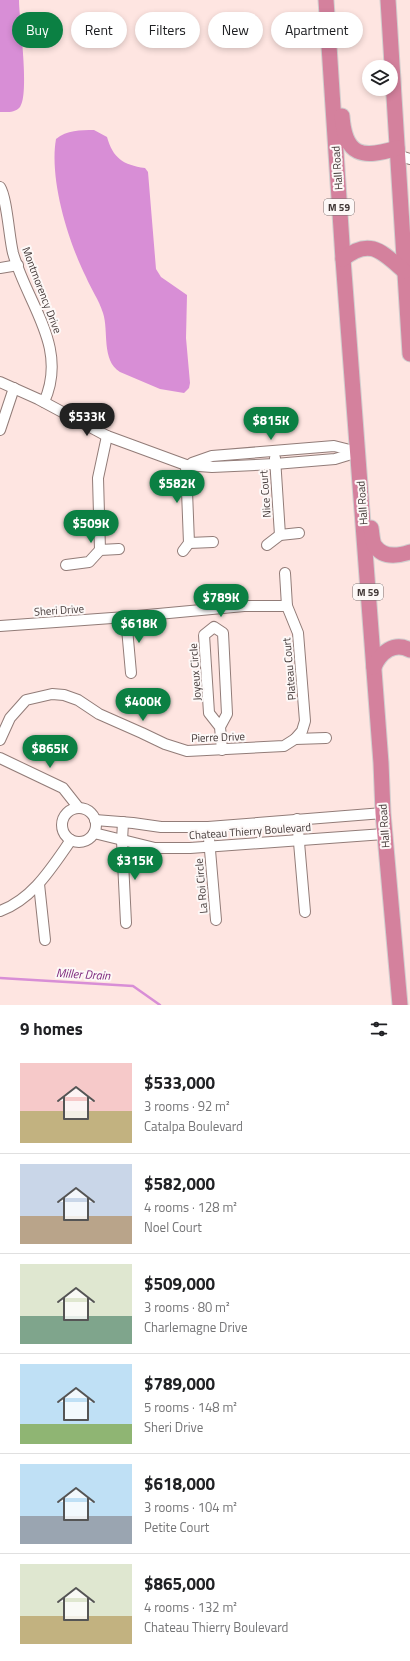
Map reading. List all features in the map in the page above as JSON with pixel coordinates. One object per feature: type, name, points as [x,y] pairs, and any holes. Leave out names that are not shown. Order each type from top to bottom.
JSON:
[{"type":"highway","name":"Hall Road","points":[[326,0],[327,12]]},
{"type":"highway","points":[[388,0],[401,154],[410,354]]},
{"type":"highway","name":"Hall Road","points":[[329,48],[343,259],[381,763],[384,834],[400,1005]]},
{"type":"highway","points":[[337,48],[343,128],[349,145],[356,151],[366,154],[401,154]]},
{"type":"highway","points":[[343,259],[358,248],[368,248],[380,251],[407,270]]},
{"type":"highway","points":[[358,452],[375,546],[390,556],[410,552]]},
{"type":"highway","points":[[374,667],[378,657],[390,648],[398,646],[410,650]]},
{"type":"street","name":"Montmorency Drive","points":[[0,187],[13,253],[44,326],[51,349],[53,369],[51,381],[44,402]]},
{"type":"street","points":[[0,268],[18,265]]},
{"type":"street","points":[[0,382],[44,402],[108,436],[186,464],[212,466],[275,464],[335,459],[358,452]]},
{"type":"street","points":[[0,430],[14,388]]},
{"type":"street","points":[[66,565],[89,562],[100,550],[98,478],[108,436]]},
{"type":"street","points":[[186,464],[212,456],[334,446],[358,452]]},
{"type":"street","name":"Nice Court","points":[[275,452],[280,535]]},
{"type":"street","points":[[186,464],[186,547],[213,542]]},
{"type":"street","points":[[267,545],[280,535],[299,533]]},
{"type":"street","points":[[100,550],[119,549]]},
{"type":"street","name":"Plateau Court","points":[[285,572],[287,606],[298,633],[305,721],[302,731],[295,739]]},
{"type":"street","name":"Sheri Drive","points":[[0,626],[126,617],[244,606],[287,606]]},
{"type":"street","points":[[126,617],[131,673]]},
{"type":"street","name":"Joyeux Circle","points":[[220,728],[227,714],[222,633],[214,627],[204,635],[209,713],[220,728],[222,750]]},
{"type":"street","name":"Pierre Drive","points":[[0,740],[10,718],[26,700],[52,694],[64,695],[78,700],[99,714],[165,744],[187,751],[284,746],[295,739],[326,738]]},
{"type":"street","points":[[0,758],[62,788],[78,808]]},
{"type":"street","points":[[78,808],[87,810],[94,816],[95,820],[96,824],[94,833],[88,840],[80,842],[71,840],[64,834],[62,826],[64,817],[70,810],[78,808]]},
{"type":"street","name":"Chateau Thierry Boulevard","points":[[95,820],[123,822],[161,828],[208,827],[383,813]]},
{"type":"street","points":[[297,819],[305,912]]},
{"type":"street","points":[[123,822],[122,841],[126,923]]},
{"type":"street","name":"La Roi Circle","points":[[208,827],[216,920]]},
{"type":"street","name":"Chateau Thierry Boulevard","points":[[94,833],[155,848],[210,846],[384,834]]},
{"type":"street","points":[[0,911],[21,899],[38,884],[71,840]]},
{"type":"street","points":[[38,884],[45,940]]},
{"type":"shaded area","points":[[0,0],[19,0],[20,12],[12,12],[12,48],[22,48],[24,72],[23,99],[18,109],[8,112],[0,112]]},
{"type":"shaded area","points":[[94,130],[107,137],[112,150],[120,159],[131,165],[145,168],[148,172],[156,269],[161,277],[187,295],[186,338],[190,383],[189,388],[184,393],[160,389],[120,372],[114,367],[110,360],[103,313],[73,246],[62,210],[55,172],[56,139],[69,132]]},
{"type":"waterway","name":"Miller Drain","points":[[0,978],[133,986],[160,1005]]}]
